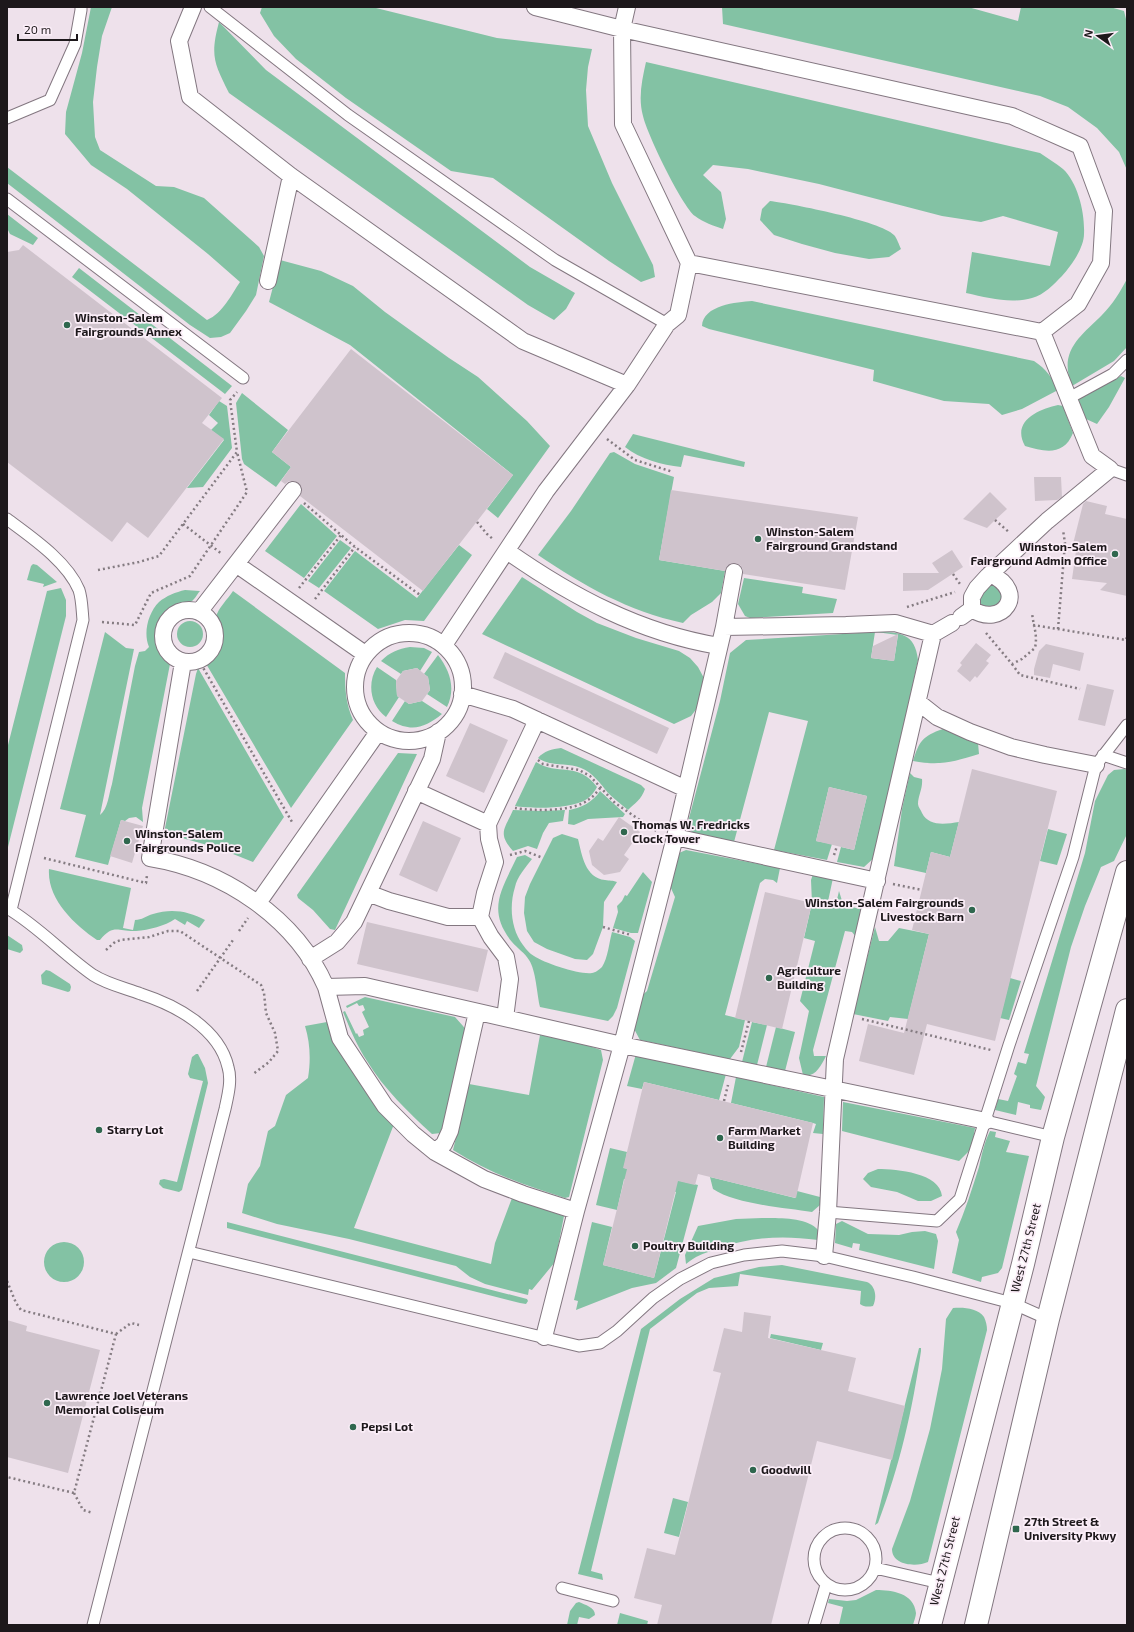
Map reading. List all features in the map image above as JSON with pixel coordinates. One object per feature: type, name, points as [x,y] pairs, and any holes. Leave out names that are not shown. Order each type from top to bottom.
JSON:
[{"type":"street","points":[[192,7],[179,41],[190,98],[290,176],[523,341],[627,385]]},
{"type":"street","points":[[535,7],[622,29],[1012,116],[1080,146],[1104,211],[1101,263],[1078,304],[1042,332],[689,264]]},
{"type":"street","points":[[444,645],[546,491],[627,385],[668,324],[678,315],[689,264],[624,124],[622,29],[627,7]]},
{"type":"street","points":[[268,281],[290,176]]},
{"type":"street","points":[[966,615],[972,597],[977,588],[990,574],[1059,511],[1110,469],[1092,456],[1042,332]]},
{"type":"street","points":[[198,612],[292,492]]},
{"type":"street","points":[[507,551],[568,591],[613,614],[666,632],[719,646]]},
{"type":"street","points":[[236,564],[365,654]]},
{"type":"street","points":[[544,1337],[576,1211],[622,1045],[675,837],[724,627],[734,572]]},
{"type":"street","points":[[724,627],[895,623],[933,634],[966,615],[1000,613],[1007,607],[1010,600],[1009,590],[1003,582],[990,574]]},
{"type":"street","points":[[190,610],[198,612],[206,617],[211,623],[214,631],[212,648],[207,655],[200,659],[192,662],[183,662],[169,653],[164,646],[164,628],[174,615],[182,611],[190,610]]},
{"type":"street","points":[[412,632],[429,636],[444,645],[456,659],[462,676],[462,694],[457,712],[446,726],[430,737],[413,741],[395,740],[378,732],[365,720],[357,704],[355,693],[354,687],[357,669],[365,654],[378,642],[394,634],[412,632]]},
{"type":"street","points":[[824,1256],[828,1212],[835,1059],[933,634]]},
{"type":"street","points":[[183,662],[150,858],[170,862],[211,876],[258,903],[279,922],[318,968],[326,987],[340,1038],[363,1074],[385,1106],[435,1152],[484,1179],[523,1194],[576,1211]]},
{"type":"street","points":[[462,694],[514,709],[686,789]]},
{"type":"street","points":[[918,702],[937,718],[1011,747],[1045,755],[1100,760]]},
{"type":"street","points":[[505,1018],[510,979],[506,957],[491,937],[480,917],[485,893],[495,862],[489,839],[488,824],[537,720]]},
{"type":"street","points":[[258,903],[378,732]]},
{"type":"street","points":[[310,959],[337,942],[354,922],[432,759],[438,732]]},
{"type":"street","points":[[416,791],[488,824]]},
{"type":"street","points":[[675,837],[877,881]]},
{"type":"street","name":"West 27th Street","points":[[930,1625],[1023,1264],[1052,1138],[1127,872]]},
{"type":"street","points":[[368,893],[389,901],[448,917],[480,917]]},
{"type":"street","points":[[326,987],[365,986],[622,1045],[986,1121]]},
{"type":"street","points":[[976,1625],[1048,1319],[1127,1010]]},
{"type":"street","points":[[435,1152],[444,1144],[450,1132],[477,1012]]},
{"type":"lane","points":[[7,118],[50,100],[75,44],[82,10],[81,7]]},
{"type":"lane","points":[[210,7],[348,115],[555,260],[668,324]]},
{"type":"lane","points":[[7,199],[243,378]]},
{"type":"lane","points":[[1069,398],[1113,374],[1127,360]]},
{"type":"lane","points":[[1110,469],[1127,475]]},
{"type":"lane","points":[[7,519],[41,546],[61,564],[72,577],[79,590],[82,602],[83,620],[9,909],[94,975],[112,984],[165,1003],[182,1012],[201,1026],[214,1039],[223,1053],[228,1067],[229,1085],[225,1109],[93,1625]]},
{"type":"lane","points":[[828,1212],[936,1221],[960,1199],[1072,857],[1100,760],[1127,725]]},
{"type":"lane","points":[[1100,760],[1127,763]]},
{"type":"lane","points":[[986,1121],[1052,1138]]},
{"type":"lane","points":[[189,1252],[579,1346],[600,1342],[617,1331],[653,1298],[680,1279],[711,1263],[727,1258],[782,1251],[824,1256],[913,1277],[1012,1303],[1048,1319]]},
{"type":"lane","points":[[838,1528],[849,1528],[860,1531],[868,1538],[874,1547],[876,1558],[875,1568],[871,1578],[864,1585],[845,1591],[835,1590],[826,1585],[814,1568],[813,1558],[815,1548],[820,1539],[828,1532],[838,1528]]},
{"type":"lane","points":[[875,1568],[940,1583]]},
{"type":"lane","points":[[814,1625],[826,1585]]},
{"type":"lane","points":[[562,1588],[613,1601]]},
{"type":"path","points":[[102,622],[135,625],[151,593],[190,576],[247,492],[237,452],[230,400],[238,390]]},
{"type":"path","points":[[594,429],[635,460],[673,472]]},
{"type":"path","points":[[98,570],[139,562],[159,556],[237,452]]},
{"type":"path","points":[[292,492],[341,535],[420,595]]},
{"type":"path","points":[[1058,629],[1065,543],[1059,511]]},
{"type":"path","points":[[477,522],[486,534],[507,551]]},
{"type":"path","points":[[183,524],[236,564]]},
{"type":"path","points":[[289,601],[341,535]]},
{"type":"path","points":[[306,612],[355,546]]},
{"type":"path","points":[[884,623],[891,614],[909,606],[962,590],[953,574]]},
{"type":"path","points":[[1012,664],[1035,648],[1037,637],[1033,625],[1032,612]]},
{"type":"path","points":[[966,615],[978,622],[1020,675],[1080,689]]},
{"type":"path","points":[[1033,625],[1126,640],[1127,637]]},
{"type":"path","points":[[200,659],[302,841]]},
{"type":"path","points":[[522,750],[543,764],[579,770],[590,776],[614,803],[653,829],[675,837]]},
{"type":"path","points":[[498,802],[518,809],[536,810],[568,807],[579,805],[588,801],[601,787]]},
{"type":"path","points":[[495,862],[507,856],[525,851],[543,858]]},
{"type":"path","points":[[44,858],[146,883],[150,858]]},
{"type":"path","points":[[877,881],[922,890]]},
{"type":"path","points":[[603,927],[649,940]]},
{"type":"path","points":[[106,950],[115,942],[121,940],[150,937],[168,931],[180,931],[261,985],[264,993],[266,1013],[275,1033],[278,1051],[269,1062],[253,1074]]},
{"type":"path","points":[[197,991],[233,940]]},
{"type":"path","points":[[846,1015],[1007,1054]]},
{"type":"path","points":[[7,1281],[16,1303],[21,1310],[116,1334]]},
{"type":"path","points":[[93,1512],[83,1510],[74,1493],[116,1334],[130,1323],[139,1325]]},
{"type":"path","points":[[7,1476],[74,1493]]},
{"type":"green space","points":[[91,7],[112,7],[102,36],[93,102],[95,137],[100,150],[156,186],[174,187],[204,198],[259,247],[264,256],[256,295],[230,333],[221,337],[210,338],[190,325],[7,183],[7,167],[207,320],[218,313],[240,282],[208,254],[127,189],[91,165],[65,134],[66,112],[82,53]]},
{"type":"green space","points":[[262,7],[372,7],[497,38],[592,49],[588,67],[586,90],[588,126],[612,183],[653,265],[655,277],[641,282],[609,261],[493,178],[451,171],[346,98],[296,59],[274,36],[260,13]]},
{"type":"green space","points":[[722,7],[968,7],[1018,21],[1021,7],[1110,7],[1124,11],[1127,23],[1127,170],[1119,152],[1097,128],[1068,107],[1040,96],[723,24]]},
{"type":"green space","points":[[219,22],[266,70],[530,267],[575,293],[566,309],[554,320],[528,305],[229,93],[215,59],[214,51]]},
{"type":"green space","points":[[646,62],[1040,153],[1063,169],[1073,182],[1082,208],[1084,234],[1082,245],[1073,262],[1062,276],[1048,289],[1036,297],[1024,300],[1008,300],[966,293],[972,252],[1050,266],[1058,232],[1003,216],[981,222],[942,216],[819,184],[748,169],[713,165],[703,175],[721,192],[726,219],[723,229],[709,224],[695,216],[689,210],[674,185],[651,138],[643,116],[641,102],[642,82]]},
{"type":"green space","points":[[770,201],[836,214],[872,224],[894,235],[901,249],[889,257],[869,259],[835,253],[774,235],[760,220],[762,209]]},
{"type":"green space","points":[[7,214],[38,238],[33,245],[10,234],[7,228]]},
{"type":"green space","points":[[280,260],[321,271],[353,286],[385,312],[478,377],[527,421],[550,446],[498,518],[487,509],[513,475],[350,345],[269,302]]},
{"type":"green space","points":[[79,268],[232,386],[225,394],[72,277]]},
{"type":"green space","points":[[1127,279],[1127,347],[1114,361],[1072,386],[1068,374],[1068,363],[1074,346],[1086,330],[1110,307]]},
{"type":"green space","points":[[752,301],[1034,361],[1048,374],[1058,390],[1022,409],[1002,415],[989,404],[944,401],[873,381],[874,370],[702,326],[708,313],[714,309],[738,302]]},
{"type":"green space","points":[[1121,376],[1125,378],[1109,407],[1097,424],[1086,419],[1078,399]]},
{"type":"green space","points":[[242,393],[288,430],[272,452],[291,467],[276,487],[244,464],[242,459],[236,403]]},
{"type":"green space","points":[[219,401],[227,406],[232,448],[203,487],[187,488],[224,440],[211,430],[218,423],[209,415]]},
{"type":"green space","points":[[1058,405],[1063,406],[1073,433],[1065,446],[1059,449],[1047,451],[1025,446],[1022,437],[1024,423],[1036,413]]},
{"type":"green space","points":[[633,434],[745,462],[744,467],[684,455],[681,467],[659,463],[637,455],[625,447]]},
{"type":"green space","points":[[614,452],[635,464],[674,477],[659,560],[725,571],[721,593],[712,602],[691,615],[683,623],[644,612],[607,596],[572,577],[538,555],[571,511],[610,453]]},
{"type":"green space","points":[[301,504],[337,536],[304,578],[265,551]]},
{"type":"green space","points":[[340,540],[351,548],[319,588],[308,581]]},
{"type":"green space","points":[[459,545],[472,555],[424,621],[405,620],[378,629],[324,591],[355,551],[417,598]]},
{"type":"green space","points":[[33,564],[37,565],[57,582],[43,587],[44,584],[27,580]]},
{"type":"green space","points":[[522,577],[597,623],[636,638],[679,651],[690,658],[698,667],[705,680],[698,707],[691,716],[674,724],[482,634]]},
{"type":"green space","points":[[744,578],[803,587],[802,593],[837,599],[833,613],[750,618],[745,616],[738,604]]},
{"type":"green space","points":[[992,584],[1000,587],[1004,603],[985,610],[979,603],[979,594],[987,585]]},
{"type":"green space","points":[[61,588],[66,600],[66,616],[7,851],[7,749],[47,591]]},
{"type":"green space","points":[[185,590],[200,591],[190,602],[177,607],[169,613],[163,621],[160,631],[160,641],[170,664],[142,808],[143,822],[136,817],[129,818],[125,821],[121,820],[108,865],[75,857],[86,815],[60,809],[105,632],[126,648],[134,649],[100,815],[107,805],[139,652],[145,651],[149,647],[146,636],[149,617],[159,602],[171,594]]},
{"type":"green space","points":[[233,591],[345,673],[346,697],[353,720],[291,808],[205,662],[215,650],[219,642],[220,632],[216,618],[217,614]]},
{"type":"green space","points":[[190,621],[199,625],[203,634],[199,643],[190,647],[181,643],[177,634],[181,625]]},
{"type":"green space","points":[[875,632],[871,658],[894,661],[898,635],[876,632],[885,632],[899,634],[910,639],[914,644],[918,660],[875,857],[864,867],[837,862],[841,847],[854,850],[867,796],[829,787],[816,841],[832,844],[827,860],[774,850],[808,721],[769,712],[734,842],[693,834],[688,826],[688,822],[720,701],[730,653],[746,640]]},
{"type":"green space","points":[[410,647],[424,648],[432,652],[420,671],[417,668],[403,671],[401,674],[381,661],[394,651]]},
{"type":"green space","points":[[438,655],[446,667],[450,680],[451,693],[447,707],[427,694],[430,690],[428,677],[424,674]]},
{"type":"green space","points":[[377,667],[396,680],[397,696],[399,697],[386,717],[376,706],[373,700],[371,687]]},
{"type":"green space","points":[[198,668],[284,817],[253,862],[218,848],[164,833]]},
{"type":"green space","points":[[405,701],[409,704],[422,701],[442,714],[430,722],[418,727],[406,727],[399,725],[392,721]]},
{"type":"green space","points":[[943,729],[951,730],[978,743],[979,754],[939,763],[913,761],[922,740],[930,734]]},
{"type":"green space","points":[[561,748],[641,785],[645,789],[642,796],[628,810],[610,795],[596,779],[585,770],[576,766],[548,763],[538,758],[548,751]]},
{"type":"green space","points":[[398,753],[417,754],[335,930],[330,929],[313,910],[298,898],[297,895]]},
{"type":"green space","points":[[536,762],[552,768],[575,771],[590,779],[597,787],[587,799],[572,805],[542,808],[515,806]]},
{"type":"green space","points":[[1114,770],[1127,770],[1127,834],[1114,861],[1101,867],[1085,906],[1071,947],[1036,1086],[1045,1097],[1041,1110],[1030,1108],[1030,1105],[1018,1102],[1016,1115],[995,1110],[998,1099],[1008,1101],[1017,1076],[1014,1074],[1018,1062],[1026,1064],[1029,1054],[1024,1053],[1085,853],[1095,801],[1108,775]]},
{"type":"green space","points":[[910,773],[914,777],[922,779],[918,804],[922,813],[929,821],[938,824],[959,822],[950,857],[931,852],[926,873],[894,866],[902,809]]},
{"type":"green space","points":[[600,791],[625,814],[623,817],[588,819],[574,825],[568,824],[569,810],[586,804]]},
{"type":"green space","points":[[513,810],[565,810],[563,821],[549,823],[543,833],[537,849],[528,846],[513,851],[505,840],[504,831]]},
{"type":"green space","points":[[1048,829],[1067,834],[1057,865],[1040,861]]},
{"type":"green space","points":[[562,834],[578,839],[583,858],[593,875],[598,878],[617,882],[604,902],[603,927],[593,954],[587,960],[575,959],[547,949],[534,942],[527,931],[524,913],[525,897],[553,838]]},
{"type":"green space","points":[[686,850],[780,868],[777,883],[773,880],[765,879],[760,883],[725,1015],[745,1020],[739,1047],[730,1059],[640,1040],[632,1025],[639,998],[647,991],[675,897],[670,886],[679,853]]},
{"type":"green space","points":[[525,855],[532,859],[516,883],[512,902],[512,917],[519,939],[531,954],[539,959],[562,968],[592,973],[600,969],[604,963],[612,932],[630,937],[635,941],[617,1008],[613,1016],[608,1021],[540,1007],[535,976],[531,964],[527,957],[512,942],[504,930],[498,909],[499,900],[506,879],[517,857]]},
{"type":"green space","points":[[49,869],[131,888],[123,928],[133,930],[135,920],[166,911],[180,911],[193,914],[205,920],[199,928],[187,921],[185,925],[175,919],[162,926],[146,930],[130,931],[113,930],[100,940],[97,940],[88,934],[71,918],[57,900],[52,890]]},
{"type":"green space","points":[[643,872],[652,882],[638,933],[631,933],[613,928],[618,912],[617,906],[625,895],[627,896]]},
{"type":"green space","points":[[813,874],[833,878],[827,906],[835,908],[839,891],[843,904],[859,909],[864,906],[856,937],[852,932],[845,931],[813,1050],[814,1056],[826,1056],[822,1064],[814,1073],[811,1075],[803,1075],[799,1058],[809,1011],[800,1001],[815,941],[804,938],[812,903],[811,880]]},
{"type":"green space","points":[[875,927],[879,941],[888,941],[899,928],[929,934],[908,1019],[890,1017],[888,1021],[853,1014]]},
{"type":"green space","points":[[7,935],[22,945],[23,950],[20,953],[7,949]]},
{"type":"green space","points":[[46,970],[70,984],[70,991],[68,992],[42,984],[41,975]]},
{"type":"green space","points":[[1010,978],[1021,981],[1009,1020],[1000,1018]]},
{"type":"green space","points":[[365,997],[455,1017],[468,1033],[445,1129],[441,1133],[432,1134],[405,1109],[381,1081],[360,1049],[343,1012],[345,1011],[356,1034],[357,1033],[359,1037],[364,1035],[363,1030],[369,1027],[362,1012],[365,1010],[363,1005],[359,1006],[357,1003],[347,1008],[346,1006]]},
{"type":"green space","points":[[327,1022],[355,1076],[368,1094],[394,1124],[354,1228],[491,1264],[495,1243],[512,1198],[564,1216],[555,1262],[532,1290],[529,1289],[528,1295],[485,1284],[470,1277],[456,1266],[349,1239],[277,1224],[242,1213],[248,1184],[260,1166],[268,1131],[275,1126],[286,1095],[308,1078],[310,1051],[305,1026]]},
{"type":"green space","points":[[752,1022],[767,1025],[757,1065],[742,1062]]},
{"type":"green space","points":[[776,1027],[795,1032],[785,1071],[766,1067]]},
{"type":"green space","points":[[540,1035],[580,1043],[601,1050],[603,1060],[569,1197],[565,1198],[536,1189],[493,1172],[453,1150],[469,1084],[529,1095]]},
{"type":"green space","points":[[198,1054],[205,1068],[208,1083],[182,1190],[179,1192],[163,1188],[159,1184],[160,1180],[164,1179],[177,1182],[203,1081],[190,1078],[188,1074],[192,1057]]},
{"type":"green space","points":[[636,1054],[726,1074],[719,1100],[644,1082],[642,1089],[627,1086]]},
{"type":"green space","points":[[736,1077],[824,1097],[823,1134],[813,1133],[816,1124],[731,1103]]},
{"type":"green space","points":[[843,1102],[975,1128],[972,1148],[959,1161],[842,1131]]},
{"type":"green space","points":[[990,1131],[996,1132],[995,1137],[1010,1141],[1006,1152],[1029,1156],[1002,1268],[998,1273],[982,1277],[981,1282],[952,1273],[959,1240],[956,1232],[971,1192]]},
{"type":"green space","points":[[610,1148],[627,1152],[624,1168],[698,1185],[676,1268],[656,1283],[632,1288],[576,1310],[578,1301],[574,1300],[592,1222],[612,1227],[603,1265],[654,1278],[676,1192],[624,1179],[617,1210],[596,1205]]},
{"type":"green space","points":[[878,1169],[906,1171],[926,1177],[934,1182],[939,1188],[942,1196],[931,1201],[918,1201],[897,1192],[871,1187],[863,1179],[868,1173]]},
{"type":"green space","points":[[710,1177],[795,1198],[797,1191],[820,1197],[820,1205],[812,1212],[747,1202],[722,1194],[713,1189]]},
{"type":"green space","points":[[762,1218],[800,1220],[818,1230],[818,1240],[804,1238],[765,1238],[740,1242],[696,1257],[686,1264],[685,1255],[698,1226],[736,1219]]},
{"type":"green space","points":[[842,1221],[868,1234],[899,1235],[925,1231],[936,1234],[938,1241],[934,1269],[859,1250],[860,1244],[853,1243],[852,1248],[835,1243],[836,1224]]},
{"type":"green space","points":[[227,1222],[527,1299],[528,1301],[526,1304],[520,1303],[227,1228]]},
{"type":"green space","points":[[68,1242],[75,1245],[81,1251],[84,1262],[83,1270],[75,1279],[68,1282],[60,1282],[53,1279],[45,1270],[44,1258],[47,1251],[56,1243]]},
{"type":"green space","points":[[782,1265],[867,1282],[872,1286],[875,1292],[873,1306],[863,1306],[860,1304],[861,1291],[740,1274],[738,1286],[709,1288],[697,1293],[650,1329],[591,1571],[602,1574],[603,1580],[578,1574],[641,1329],[680,1299],[714,1278],[759,1267]]},
{"type":"green space","points":[[953,1308],[966,1308],[978,1312],[984,1317],[987,1330],[928,1562],[912,1565],[906,1564],[896,1559],[893,1555],[892,1549],[910,1501],[930,1429],[942,1369],[946,1319]]},
{"type":"green space","points":[[771,1334],[823,1343],[821,1350],[770,1338]]},
{"type":"green space","points":[[919,1348],[921,1348],[921,1351],[917,1374],[899,1459],[878,1523],[875,1525]]},
{"type":"green space","points":[[673,1498],[688,1502],[679,1537],[664,1533]]},
{"type":"green space","points":[[876,1590],[895,1592],[907,1597],[914,1606],[916,1613],[913,1625],[839,1625],[843,1607],[828,1603],[829,1599],[847,1601],[856,1600]]},
{"type":"green space","points":[[579,1602],[592,1608],[595,1615],[589,1619],[579,1617],[577,1625],[567,1625],[570,1611],[576,1603]]},
{"type":"green space","points":[[620,1613],[648,1621],[647,1625],[617,1625]]},
{"type":"building","name":"Winston-Salem Fairgrounds Annex","points":[[23,245],[222,398],[202,423],[224,439],[148,538],[127,522],[112,542],[7,462],[7,252],[19,250]]},
{"type":"building","points":[[351,349],[513,475],[423,591],[300,496],[302,491],[299,483],[289,481],[285,484],[281,481],[291,467],[272,452]]},
{"type":"building","points":[[1034,477],[1061,477],[1062,497],[1057,500],[1035,501]]},
{"type":"building","name":"Winston-Salem Fairground Grandstand","points":[[671,490],[858,517],[845,590],[743,574],[743,569],[740,565],[735,563],[727,566],[725,571],[659,560]]},
{"type":"building","points":[[990,492],[1007,509],[987,528],[963,519]]},
{"type":"building","points":[[1086,501],[1107,506],[1105,514],[1127,519],[1127,596],[1100,590],[1107,583],[1072,579],[1077,544],[1073,544],[1083,504]]},
{"type":"building","points":[[952,550],[963,567],[928,590],[903,591],[903,573],[939,573],[932,563]]},
{"type":"building","points":[[898,634],[894,661],[871,658],[873,646]]},
{"type":"building","points":[[976,643],[991,655],[986,661],[989,663],[977,678],[975,676],[970,682],[957,671],[962,665],[960,663]]},
{"type":"building","points":[[1046,644],[1084,653],[1080,671],[1053,664],[1050,678],[1034,675],[1034,669],[1039,651]]},
{"type":"building","points":[[505,652],[669,728],[657,754],[493,678]]},
{"type":"building","points":[[417,668],[428,677],[430,690],[422,701],[409,704],[397,696],[396,681],[403,671]]},
{"type":"building","points":[[1087,684],[1114,690],[1105,726],[1078,720]]},
{"type":"building","points":[[470,723],[508,740],[484,793],[446,776]]},
{"type":"building","name":"Winston-Salem Fairgrounds Livestock Barn","points":[[972,769],[1057,791],[995,1041],[927,1024],[914,1075],[859,1061],[868,1024],[904,1033],[929,934],[912,930],[931,852],[950,857]]},
{"type":"building","points":[[829,787],[867,796],[854,850],[816,841]]},
{"type":"building","points":[[619,817],[640,832],[624,855],[629,859],[620,872],[604,875],[592,865],[589,851],[598,838],[603,841]]},
{"type":"building","name":"Winston-Salem Fairgrounds Police","points":[[121,820],[143,826],[132,863],[110,856]]},
{"type":"building","points":[[423,821],[461,838],[437,892],[399,875]]},
{"type":"building","name":"Agriculture Building","points":[[765,892],[812,903],[782,1029],[735,1018]]},
{"type":"building","points":[[367,922],[488,950],[478,992],[357,964]]},
{"type":"building","name":"Farm Market Building","points":[[644,1082],[813,1123],[796,1198],[698,1174],[695,1185],[678,1181],[654,1278],[603,1265],[627,1169],[623,1168]]},
{"type":"building","name":"Goodwill","points":[[744,1312],[771,1316],[768,1338],[856,1358],[848,1391],[905,1406],[892,1460],[817,1441],[771,1625],[657,1625],[662,1605],[634,1598],[647,1548],[675,1555],[721,1373],[713,1371],[724,1328],[742,1332]]},
{"type":"building","name":"Lawrence Joel Veterans Memorial Coliseum","points":[[7,1320],[27,1326],[26,1331],[100,1350],[68,1473],[7,1457]]},
{"type":"place","name":"Winston-Salem Fairgrounds Annex","points":[[67,325]]},
{"type":"place","name":"Winston-Salem Fairground Grandstand","points":[[758,539]]},
{"type":"place","name":"Winston-Salem Fairground Admin Office","points":[[1115,554]]},
{"type":"place","name":"Thomas W. Fredricks Clock Tower","points":[[624,832]]},
{"type":"place","name":"Winston-Salem Fairgrounds Police","points":[[127,841]]},
{"type":"place","name":"Winston-Salem Fairgrounds Livestock Barn","points":[[972,910]]},
{"type":"place","name":"Agriculture Building","points":[[769,978]]},
{"type":"place","name":"Starry Lot","points":[[99,1130]]},
{"type":"place","name":"Farm Market Building","points":[[720,1138]]},
{"type":"place","name":"Poultry Building","points":[[635,1246]]},
{"type":"place","name":"Lawrence Joel Veterans Memorial Coliseum","points":[[47,1403]]},
{"type":"place","name":"Pepsi Lot","points":[[353,1427]]},
{"type":"place","name":"Goodwill","points":[[753,1470]]},
{"type":"place","name":"27th Street & University Pkwy","points":[[1016,1529]]}]
